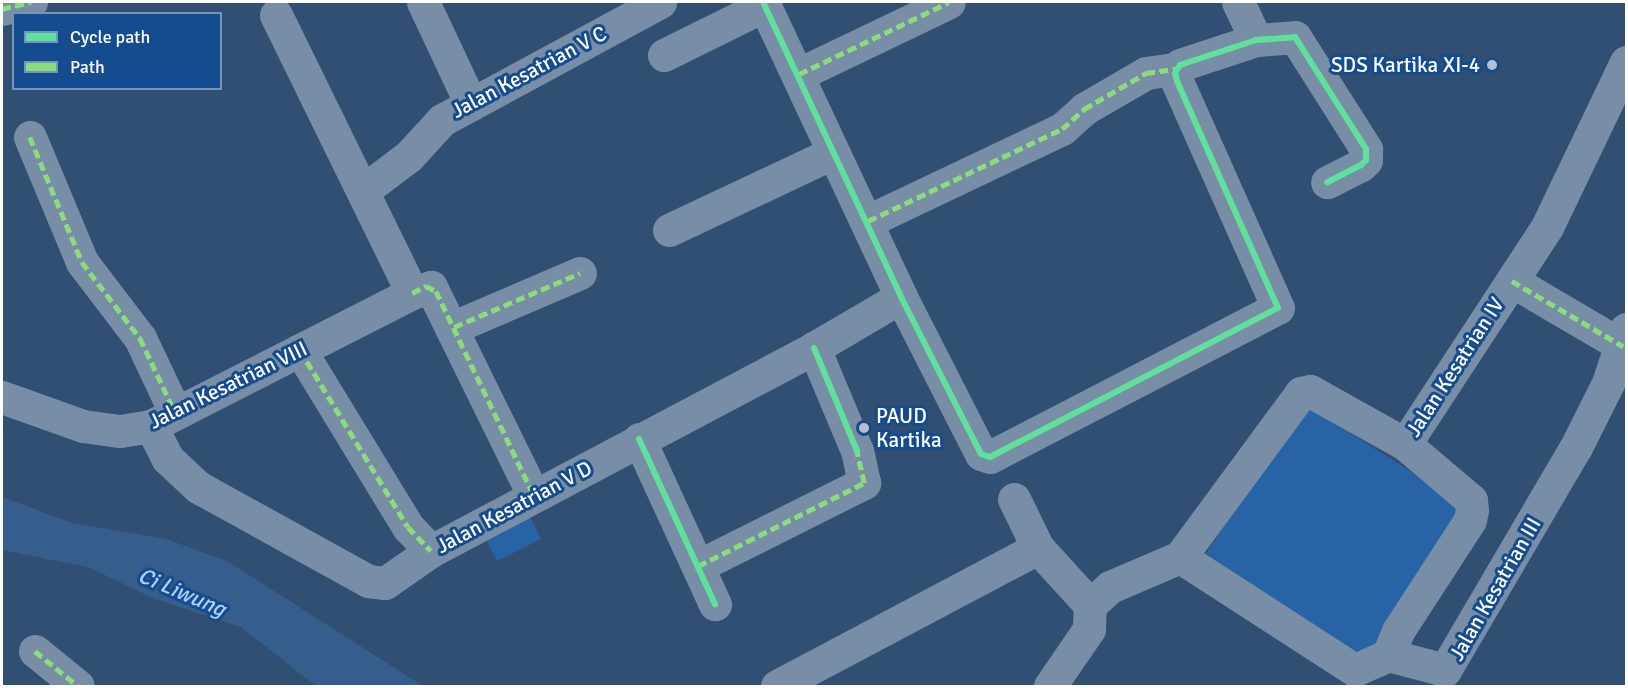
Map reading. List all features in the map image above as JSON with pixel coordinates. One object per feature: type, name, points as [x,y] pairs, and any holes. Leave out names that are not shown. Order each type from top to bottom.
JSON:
[{"type":"street","points":[[2,9],[31,2]]},
{"type":"street","points":[[423,2],[471,104]]},
{"type":"street","name":"Jalan Kesatrian V C","points":[[364,189],[409,156],[442,120],[660,2]]},
{"type":"street","points":[[799,74],[949,2]]},
{"type":"street","points":[[1238,2],[1256,40]]},
{"type":"street","points":[[664,55],[764,3],[799,74],[833,153],[868,221],[901,297],[981,454],[990,457],[1277,308],[1177,81],[1176,69]]},
{"type":"street","points":[[276,15],[364,189],[412,293],[431,287],[454,327],[534,496]]},
{"type":"street","points":[[868,221],[1062,129],[1084,110],[1146,73],[1176,69],[1202,56],[1256,40],[1295,37],[1366,149],[1366,160],[1361,165],[1327,182]]},
{"type":"street","name":"Jalan Kesatrian IV","points":[[1180,557],[1301,393],[1310,391],[1405,444],[1547,227],[1626,62]]},
{"type":"street","name":"Jalan Kesatrian V D","points":[[30,137],[82,262],[140,338],[163,419],[167,458],[198,487],[368,581],[392,581],[431,551],[814,348],[901,297]]},
{"type":"street","points":[[669,230],[833,153]]},
{"type":"street","points":[[454,327],[580,273]]},
{"type":"street","points":[[1512,281],[1625,337]]},
{"type":"street","name":"Jalan Kesatrian VIII","points":[[2,397],[83,426],[120,431],[163,419],[412,293]]},
{"type":"street","name":"Jalan Kesatrian III","points":[[1388,655],[1435,669],[1450,667],[1576,447],[1625,337]]},
{"type":"street","points":[[698,566],[864,483],[857,451],[814,348]]},
{"type":"street","points":[[300,350],[408,527],[431,551]]},
{"type":"street","points":[[639,439],[716,604]]},
{"type":"street","points":[[1090,605],[1120,582],[1180,557],[1351,668],[1363,669],[1388,655],[1398,632],[1470,520],[1472,510],[1472,500],[1405,444]]},
{"type":"street","points":[[1014,499],[1038,548],[1090,605],[1089,630],[1050,687]]},
{"type":"street","points":[[777,687],[1038,548]]},
{"type":"street","points":[[35,651],[78,687]]},
{"type":"shaded area","points":[[1303,403],[1468,508],[1366,666],[1201,561]]},
{"type":"shaded area","points":[[526,509],[541,539],[497,561],[482,532]]},
{"type":"water","name":"Ci Liwung","points":[[2,497],[72,523],[166,539],[227,561],[423,686],[316,686],[241,627],[155,599],[88,567],[2,550]]},
{"type":"marked path","points":[[2,9],[31,2]]},
{"type":"marked path","points":[[799,74],[949,2]]},
{"type":"marked path","points":[[868,221],[1062,129],[1084,109],[1146,73],[1176,69]]},
{"type":"marked path","points":[[30,137],[82,262],[140,338],[175,412]]},
{"type":"marked path","points":[[454,327],[580,273]]},
{"type":"marked path","points":[[1512,281],[1623,346]]},
{"type":"marked path","points":[[412,293],[426,286],[436,291],[534,496]]},
{"type":"marked path","points":[[300,350],[408,527],[431,551]]},
{"type":"marked path","points":[[698,566],[864,483],[856,448]]},
{"type":"marked path","points":[[35,651],[78,686]]},
{"type":"cycle path","points":[[763,2],[901,297],[981,454],[990,457],[1278,308],[1177,81],[1175,73],[1180,65],[1256,40],[1295,37],[1366,149],[1366,160],[1361,165],[1327,182]]},
{"type":"cycle path","points":[[814,348],[857,451]]},
{"type":"cycle path","points":[[639,439],[715,604]]},
{"type":"place","name":"SDS Kartika XI-4","points":[[1492,65]]},
{"type":"place","name":"PAUD Kartika","points":[[864,428]]}]
